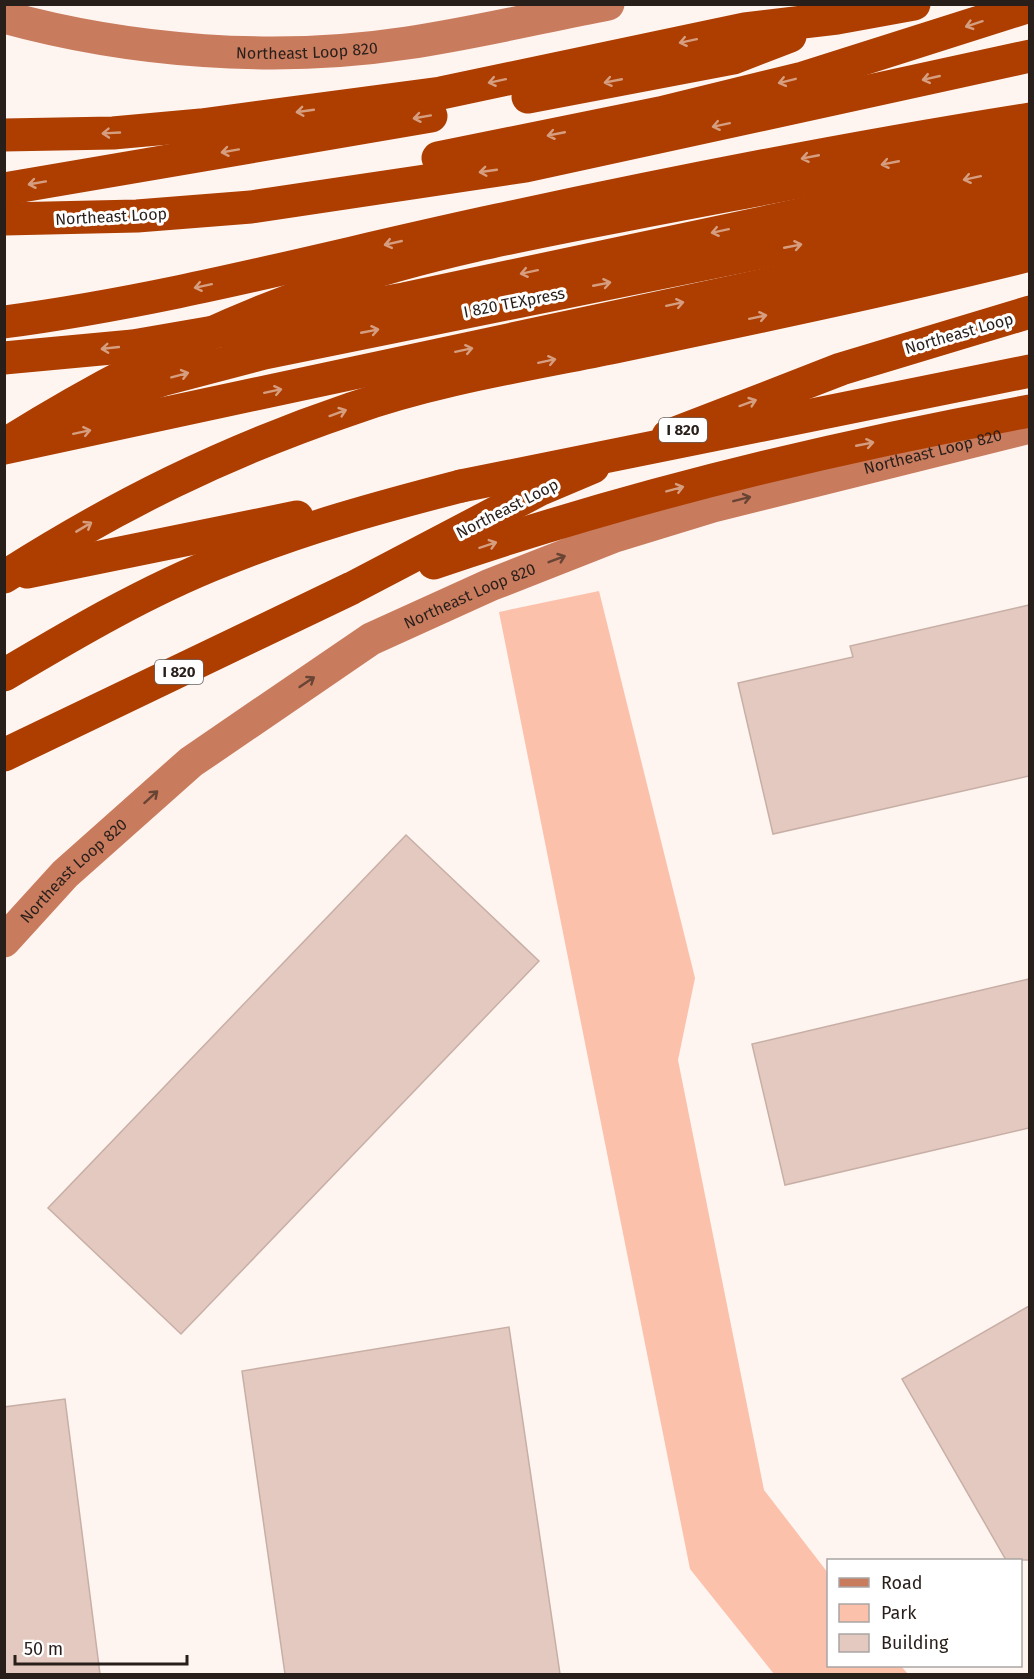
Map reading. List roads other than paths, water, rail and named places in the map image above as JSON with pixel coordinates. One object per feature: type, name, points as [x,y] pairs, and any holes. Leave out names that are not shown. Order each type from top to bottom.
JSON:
[{"type":"highway","points":[[4,135],[113,133],[201,125],[441,93],[745,29],[837,18],[914,4]]},
{"type":"highway","points":[[372,187],[403,165],[660,113],[803,78],[1029,6]]},
{"type":"highway","points":[[4,189],[432,115],[733,58],[837,18]]},
{"type":"highway","name":"Northeast Loop","points":[[4,219],[137,216],[251,207],[372,187],[526,166],[1029,56]]},
{"type":"highway","points":[[4,322],[101,307],[500,219],[897,140],[1029,118]]},
{"type":"highway","points":[[4,447],[82,399],[192,341],[269,308],[399,264],[502,239],[1029,135]]},
{"type":"highway","name":"I 820 TEXpress","points":[[4,358],[133,346],[404,299],[1029,166]]},
{"type":"highway","name":"I 820 TEXpress","points":[[4,433],[165,379],[264,352],[1029,198]]},
{"type":"highway","points":[[4,447],[1029,228]]},
{"type":"highway","points":[[4,577],[145,493],[240,450],[353,408],[453,380],[888,290],[1029,255]]},
{"type":"highway","name":"Northeast Loop","points":[[4,755],[352,588],[541,489],[740,406],[873,359],[1029,312]]},
{"type":"highway","points":[[4,577],[1029,371]]},
{"type":"highway","points":[[352,588],[378,582],[601,509],[710,479],[817,453],[1029,411]]},
{"type":"highway","points":[[4,675],[104,617],[222,561],[346,518],[461,486]]},
{"type":"main road","name":"Northeast Loop 820","points":[[4,17],[162,47],[304,52],[406,43],[608,4]]},
{"type":"main road","name":"Northeast Loop 820","points":[[4,941],[65,874],[191,762],[371,639],[490,585],[615,536],[713,506],[1029,427]]}]
